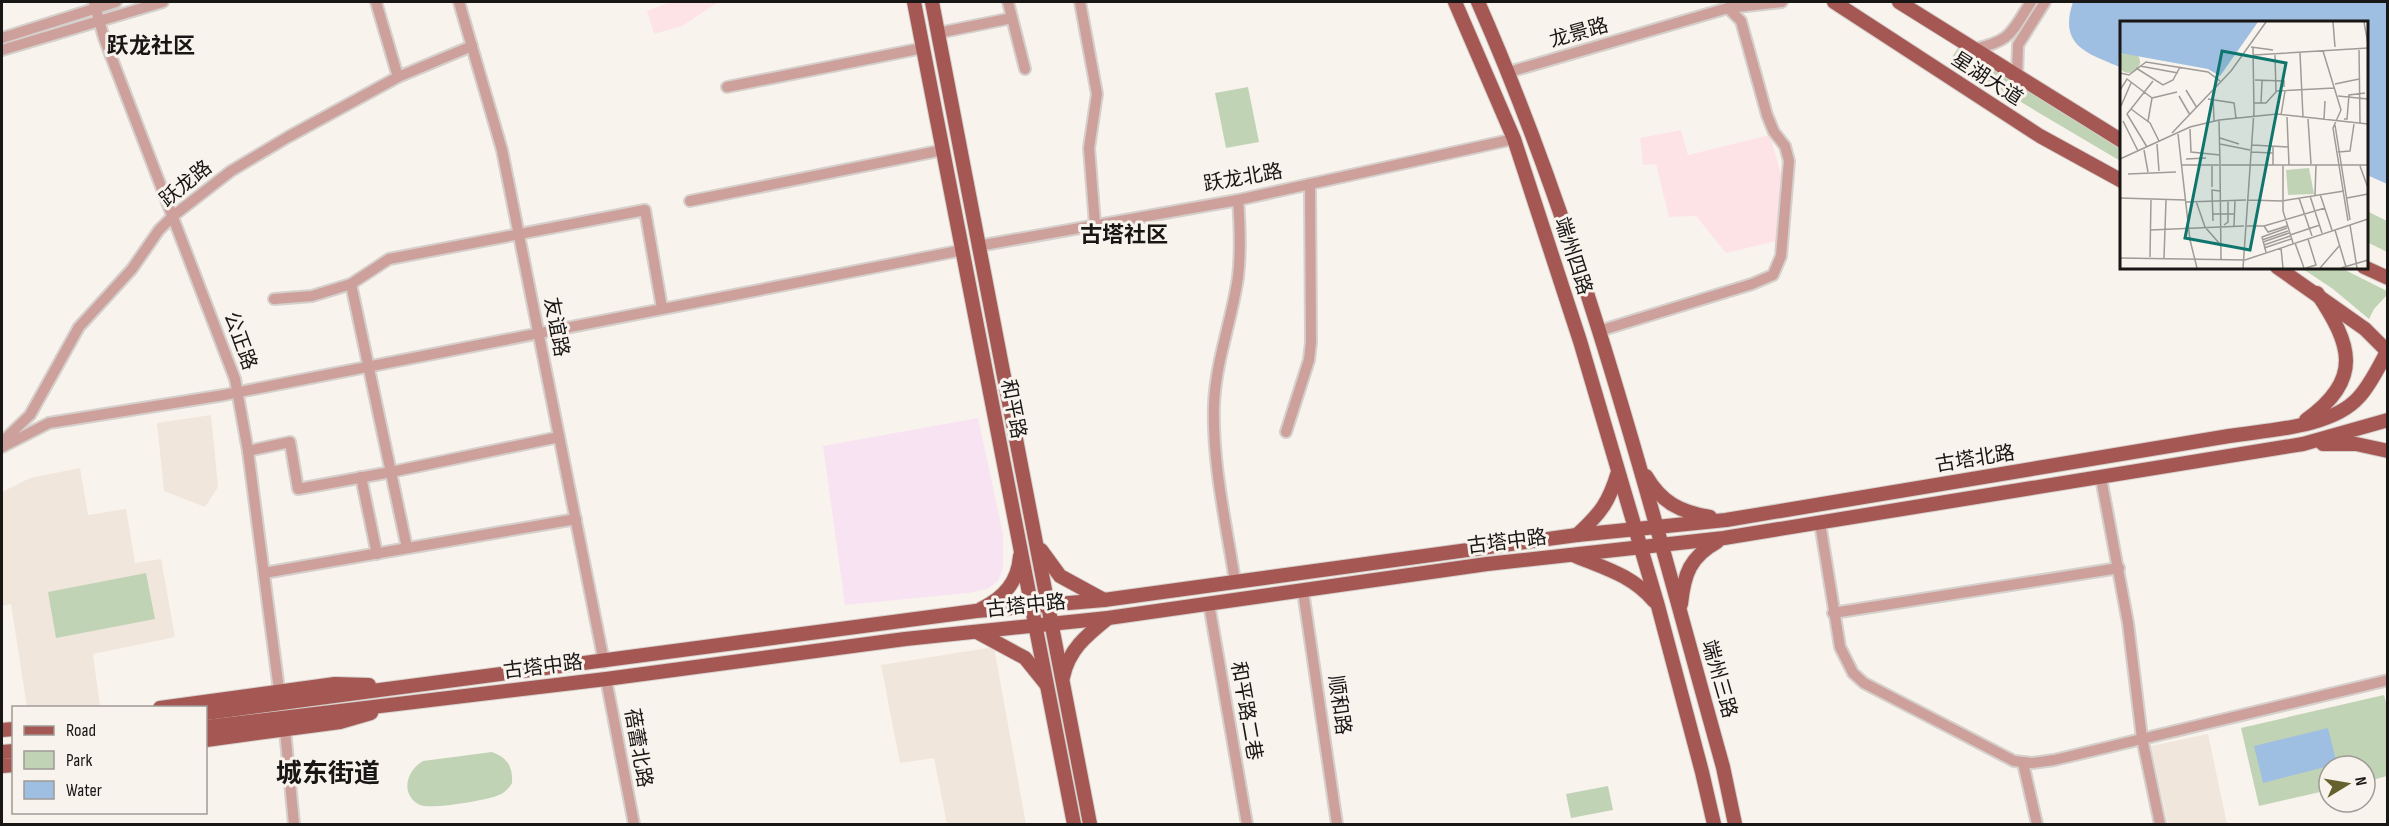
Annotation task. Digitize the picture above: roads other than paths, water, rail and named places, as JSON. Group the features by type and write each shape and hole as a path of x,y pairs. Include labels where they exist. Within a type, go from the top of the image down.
{"main road":[{"name":"和平路","path":"914,2 1021,542 1074,825"},
{"name":"和平路","path":"932,2 1090,825"},
{"name":"端州四路","path":"1455,2 1514,139 1556,267 1641,547"},
{"name":"端州四路","path":"1478,2 1509,72 1599,331 1661,545"},
{"name":"星湖大道","path":"1834,2 2040,136 2120,181"},
{"name":"星湖大道","path":"1899,2 2017,78 2120,140"},
{"path":"1556,267 1575,260"},
{"path":"2279,268 2365,329 2387,351"},
{"path":"2366,268 2388,278"},
{"path":"2300,424 2331,400 2339,388 2347,365 2348,354 2343,335 2317,293"},
{"name":"古塔北路","path":"1635,529 1726,520 2300,424 2337,414 2348,407 2367,387 2387,351"},
{"path":"2303,444 2388,420"},
{"path":"2229,436 2233,455"},
{"path":"2303,444 2356,444 2388,451"},
{"name":"古塔北路","path":"1661,545 1820,523 2303,444"},
{"path":"1638,464 1654,491 1671,506 1694,514 1726,520"},
{"path":"1577,535 1604,508 1611,496 1618,470"},
{"name":"古塔中路","path":"313,706 414,686 976,611 1104,600 1635,529"},
{"path":"1035,537 1053,569 1070,583 1104,600"},
{"path":"1680,612 1686,576 1697,555 1724,538"},
{"path":"976,611 991,604 1010,588 1019,565 1021,542"},
{"name":"古塔中路","path":"313,706 414,701 606,679 904,639 1108,618 1487,564 1661,545"},
{"name":"端州三路","path":"1661,545 1723,767 1735,825"},
{"name":"端州三路","path":"1641,547 1702,772 1713,825"},
{"path":"1484,548 1487,564"},
{"path":"1572,554 1624,574 1641,586 1658,606"},
{"path":"1062,681 1068,658 1076,646 1108,618"},
{"path":"900,622 904,639"},
{"path":"975,631 1025,658 1048,686"},
{"name":"古塔中路","path":"173,706 335,684 414,686"},
{"name":"古塔中路","path":"207,740 340,722 414,701"},
{"path":"207,713 313,706"},
{"path":"207,727 313,706"}],"street":[{"path":"2,38 95,5 116,2"},
{"path":"2,50 163,2"},
{"path":"376,2 398,77"},
{"name":"友谊路","path":"459,2 502,150 604,662"},
{"path":"1008,2 1024,69"},
{"path":"1080,2 1097,94 1089,148 1095,224"},
{"path":"1728,8 1740,2"},
{"path":"1728,8 1782,2"},
{"path":"1974,49 1996,44 2008,38 2031,2"},
{"path":"2017,78 2018,45 2044,2"},
{"name":"公正路","path":"95,5 98,21 238,392 248,451 279,690"},
{"path":"1599,331 1752,284 1773,275 1781,256 1789,161 1785,146 1774,132 1767,115 1741,21 1728,8"},
{"name":"龙景路","path":"1509,72 1728,8"},
{"path":"938,33 1012,18"},
{"name":"跃龙路","path":"2,442 30,414 79,327 132,269 159,230 173,216 231,171 398,77 472,46"},
{"path":"728,87 923,48"},
{"name":"跃龙北路","path":"978,246 1238,200 1514,139"},
{"path":"690,201 943,150"},
{"path":"1286,432 1309,360 1310,184"},
{"path":"1235,581 1217,467 1214,421 1218,368 1238,280 1241,246 1238,200"},
{"path":"274,299 312,296 351,284 389,259 645,210 662,308"},
{"path":"2,447 50,423 238,392 538,331 963,250"},
{"path":"351,284 407,548"},
{"path":"248,451 290,442 298,489 559,437"},
{"path":"361,477 377,554"},
{"path":"2102,478 2119,568 2142,738 2160,825"},
{"path":"264,573 576,519"},
{"path":"1820,523 1833,613 1846,663 1853,673 1864,682 1999,755 2023,763 2054,760 2388,680"},
{"path":"1833,613 2119,568"},
{"name":"顺和路","path":"1303,591 1337,825"},
{"name":"和平路二巷","path":"1209,604 1247,825"},
{"name":"蓓蕾北路","path":"606,679 634,825"},
{"path":"285,730 294,825"},
{"path":"2023,763 2037,825"}],"water":[{"path":"2073,2 2387,2 2387,184 2368,175 2368,21 2120,21 2120,67 2098,58 2079,46 2073,39 2069,17"},
{"path":"2328,728 2334,754 2317,754 2317,769 2263,783 2254,746"}],"district":[{"name":"跃龙社区","path":"151,46"},
{"name":"古塔社区","path":"1124,235"},
{"name":"城东街道","path":"328,774"}]}
